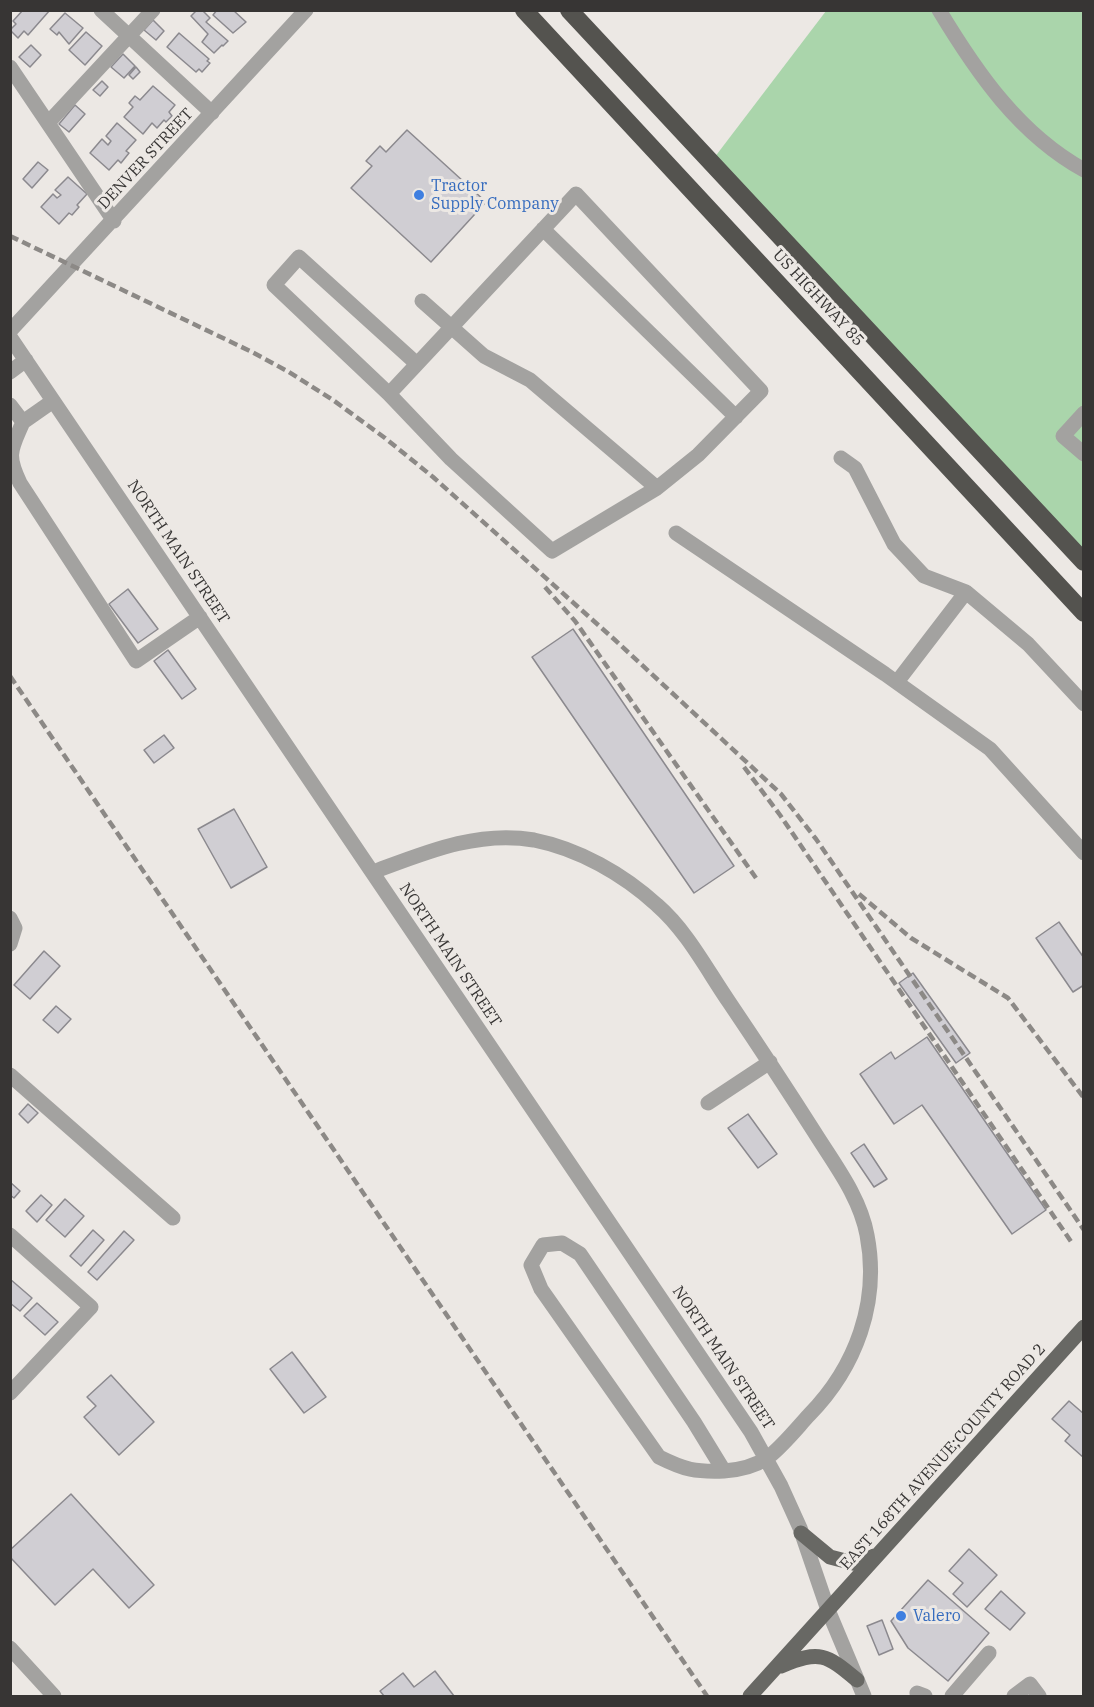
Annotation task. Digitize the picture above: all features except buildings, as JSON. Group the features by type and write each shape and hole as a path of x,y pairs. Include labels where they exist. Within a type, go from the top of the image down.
{"highway":[{"name":"US HIGHWAY 85","path":"524,10 1083,613"},
{"name":"US HIGHWAY 85","path":"569,10 1083,562"}],"main road":[{"name":"EAST 168TH AVENUE;COUNTY ROAD 2","path":"750,1696 1083,1330"},
{"path":"801,1533 830,1557 846,1562 858,1564 879,1554"},
{"path":"776,1669 799,1659 814,1656 832,1659 857,1680"}],"street":[{"path":"101,10 212,113"},
{"path":"48,123 153,10"},
{"name":"DENVER STREET","path":"10,331 114,221 306,10"},
{"path":"939,10 968,59 1018,121 1060,157 1083,170"},
{"path":"10,67 114,221"},
{"path":"389,394 576,194 761,392 698,455 657,488 552,551 451,459 389,394 274,285 300,257 417,364"},
{"path":"543,229 736,417"},
{"path":"422,301 484,356 530,380 657,488"},
{"name":"NORTH MAIN STREET","path":"10,337 734,1405 767,1458 801,1533 828,1610 864,1696"},
{"path":"10,372 26,360"},
{"path":"53,401 23,422 12,449 10,462 20,483 136,661 200,617"},
{"path":"10,405 23,422"},
{"path":"1083,413 1063,436 1083,454"},
{"path":"841,458 855,468 894,544 924,576 966,592 1028,644 1083,704"},
{"path":"676,533 897,682 990,749 1083,853"},
{"path":"897,682 966,592"},
{"path":"373,872 430,850 494,838 533,840 575,853 612,871 634,885 659,906 677,926 770,1062 850,1189 862,1216 867,1236 870,1287 864,1324 850,1362 834,1387 816,1408 767,1458 737,1470 724,1472 700,1472 681,1468 659,1457 541,1289 531,1265 543,1245 562,1244 580,1254 694,1422 724,1472"},
{"path":"10,944 13,923"},
{"path":"708,1103 770,1062"},
{"path":"10,1075 173,1218"},
{"path":"10,1234 91,1307 10,1393"},
{"path":"10,1648 54,1696"},
{"path":"952,1696 989,1653"},
{"path":"1014,1696 1030,1684 1039,1696"}],"green space":[{"path":"826,11 1083,11 1083,562 711,162"}],"railway":[{"path":"10,236 252,352 333,400 433,477 615,640 781,794 816,839 1084,1230"},
{"path":"545,587 575,621 756,878"},
{"path":"10,676 707,1696"},
{"path":"744,767 780,815 1072,1243"},
{"path":"859,894 911,938 1008,998 1084,1098"}],"place":[{"name":"Tractor Supply Company","path":"419,195"},
{"name":"Valero","path":"901,1616"}]}
